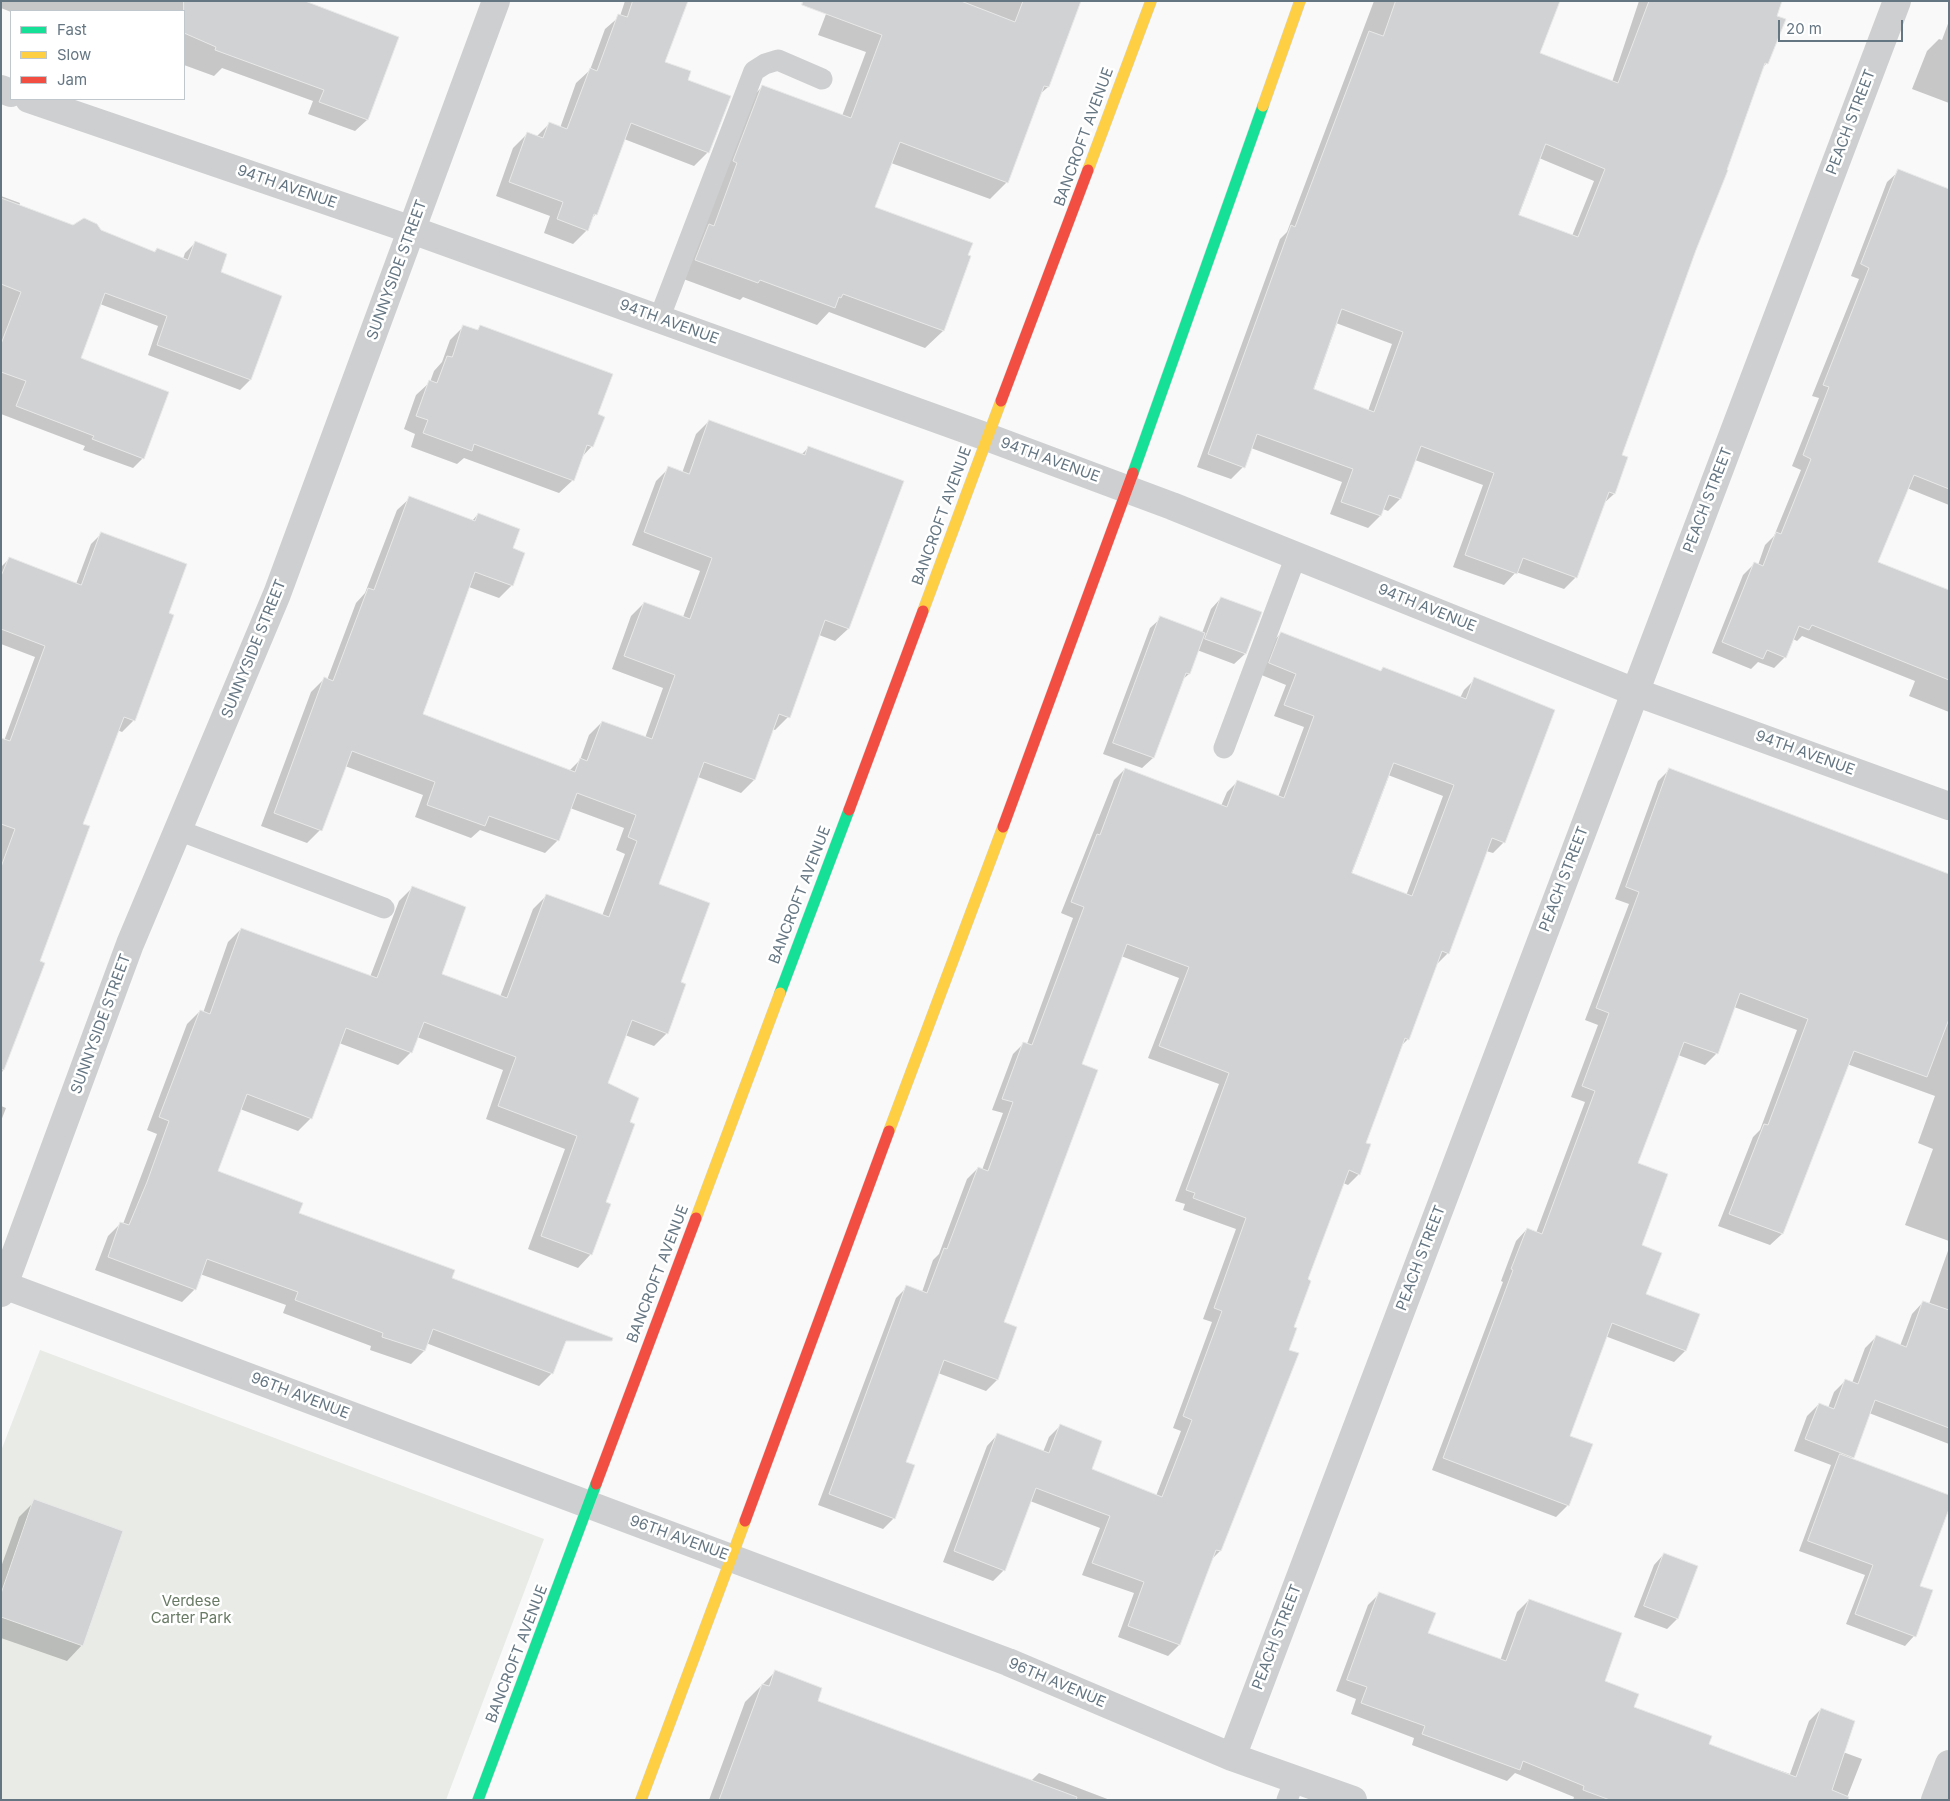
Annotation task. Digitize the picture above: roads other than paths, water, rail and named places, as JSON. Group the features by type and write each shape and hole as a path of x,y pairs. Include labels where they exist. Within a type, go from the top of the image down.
{"main road":[{"name":"BANCROFT AVENUE","path":"478,1800 1151,1"},
{"path":"640,1800 1128,489 1300,1"}],"street":[{"name":"SUNNYSIDE STREET","path":"2,1287 130,944 277,594 496,1"},
{"name":"PEACH STREET","path":"1232,1757 1897,1"},
{"name":"94TH AVENUE","path":"32,100 412,230 988,437 1128,489 1635,692 1949,806"},
{"name":"96TH AVENUE","path":"2,1287 1008,1662 1232,1757 1291,1789 1353,1800"},
{"path":"1935,1800 1949,1764"}],"lane":[{"path":"659,319 754,71 765,64 778,60 822,79"},
{"path":"1224,748 1296,556"},
{"path":"178,830 384,908"}],"park label":[{"name":"Verdese Carter Park","path":"191,1610"}]}
